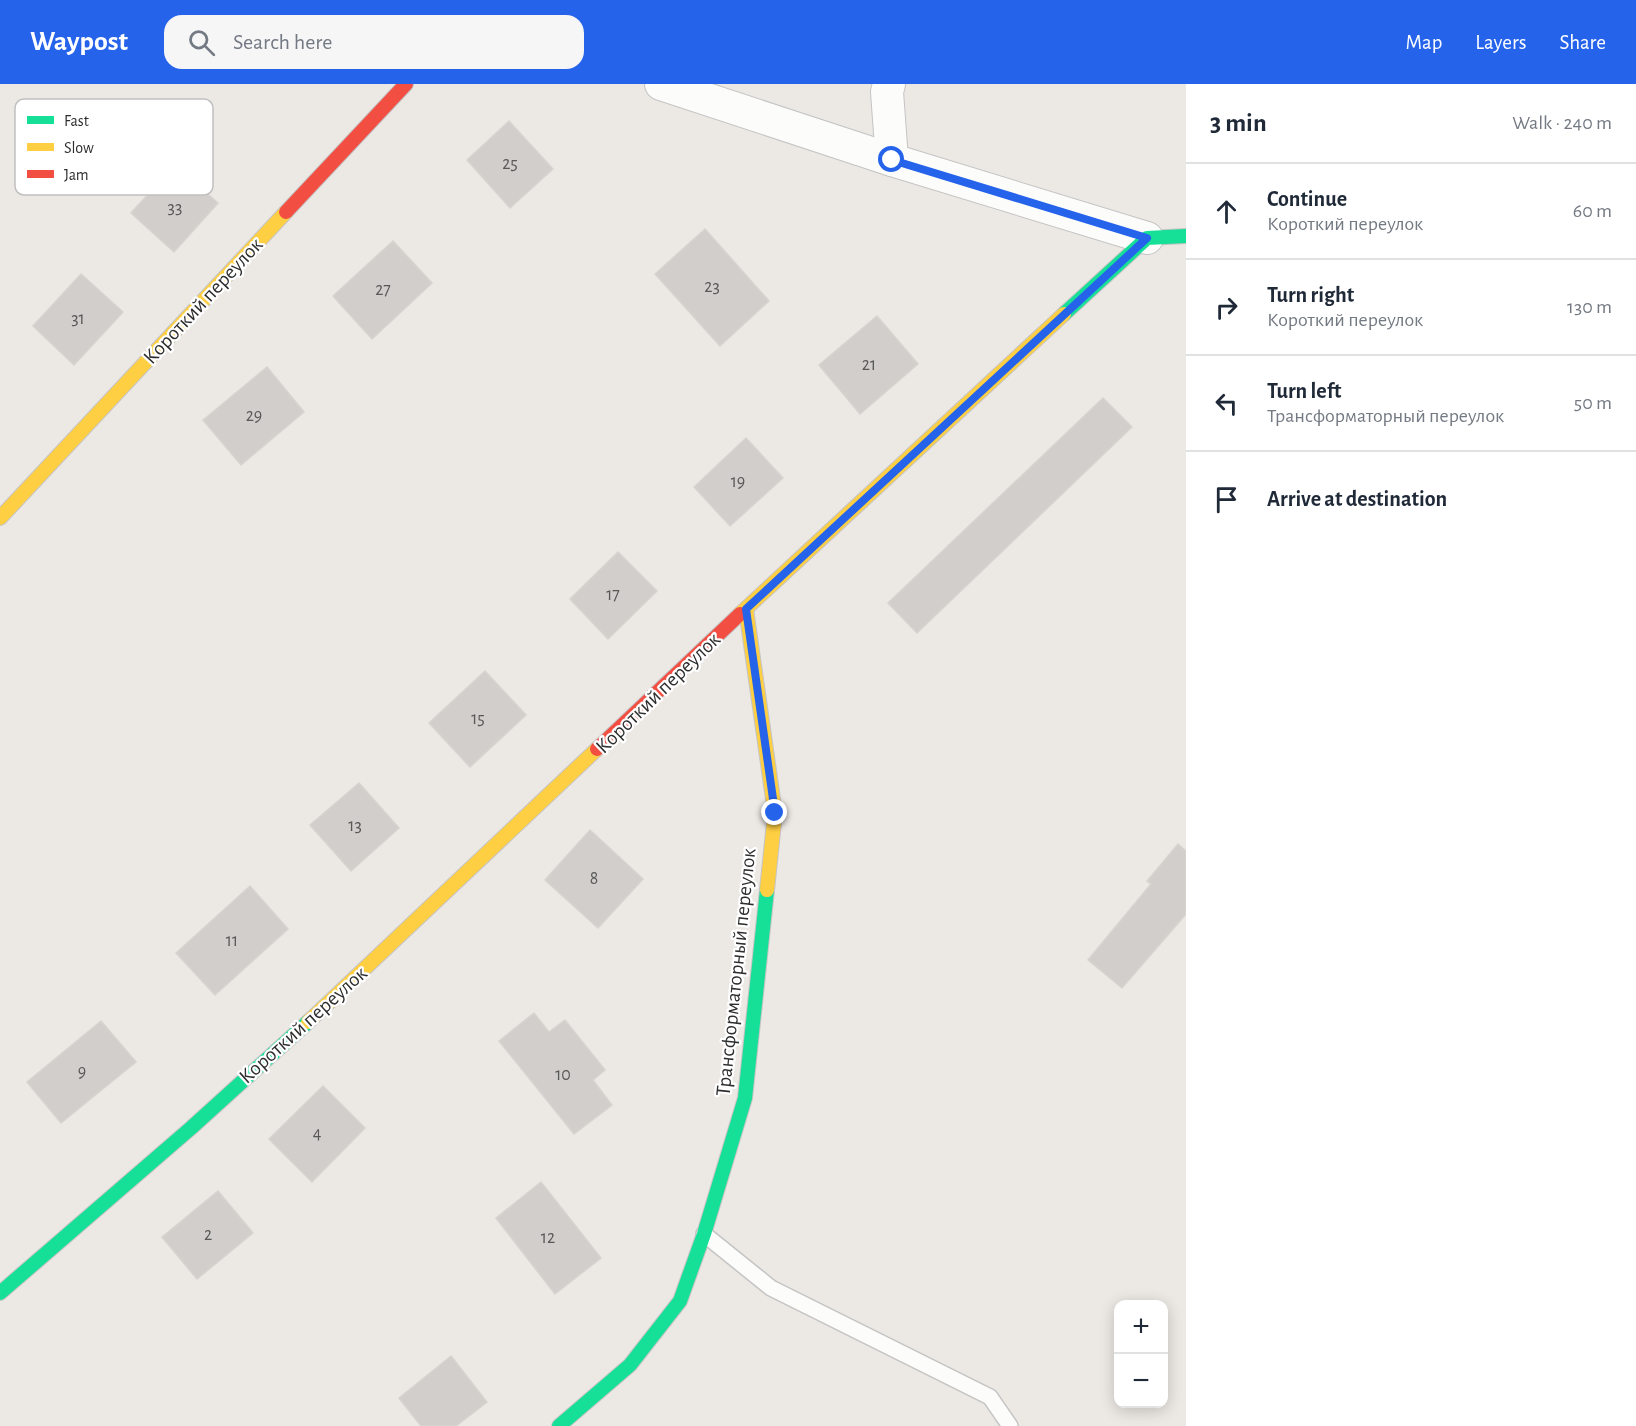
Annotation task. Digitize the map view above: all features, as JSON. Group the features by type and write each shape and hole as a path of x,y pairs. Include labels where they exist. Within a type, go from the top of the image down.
{"street":[{"name":"Короткий переулок","path":"0,518 406,84"},
{"path":"661,84 892,160 1147,238 1186,236"},
{"path":"889,84 887,92 892,160"},
{"name":"Короткий переулок","path":"0,1293 106,1205 460,882 746,609 1147,238"},
{"name":"Трансформаторный переулок","path":"559,1426 630,1365 680,1301 704,1234 745,1098 775,813 746,609"}],"lane":[{"path":"704,1234 771,1288 990,1397 1010,1426"}],"building":[{"path":"509,121 553,169 510,208 467,160"},
{"path":"148,195 209,195 218,203 174,252 131,213"},
{"path":"705,229 769,301 720,346 655,274"},
{"path":"393,241 432,283 372,339 333,296"},
{"path":"81,274 123,312 74,365 33,326"},
{"path":"877,316 918,364 860,414 819,365"},
{"path":"267,367 304,412 241,465 203,420"},
{"path":"1103,398 1132,427 917,633 888,603"},
{"path":"746,438 783,478 730,526 694,487"},
{"path":"618,552 657,591 608,639 570,599"},
{"path":"485,671 526,715 470,767 429,723"},
{"path":"359,783 399,828 351,871 310,825"},
{"path":"590,830 643,879 598,928 545,880"},
{"path":"1178,844 1186,851 1186,914 1122,988 1088,960 1151,884 1147,881"},
{"path":"250,886 288,929 215,995 176,953"},
{"path":"534,1013 549,1032 565,1020 605,1070 593,1080 612,1105 574,1134 499,1041"},
{"path":"101,1021 136,1062 61,1123 27,1082"},
{"path":"323,1086 365,1128 312,1182 269,1139"},
{"path":"541,1182 601,1258 555,1294 496,1218"},
{"path":"218,1191 253,1233 197,1279 162,1237"},
{"path":"451,1356 487,1402 456,1426 421,1426 399,1398"}],"traffic: fast":[{"path":"1064,314 1147,238 1186,236"},
{"path":"559,1426 630,1365 680,1301 704,1234 745,1098 767,890"},
{"path":"0,1293 191,1128 308,1022"}],"traffic: slow":[{"path":"0,518 286,212"},
{"path":"740,614 1064,314"},
{"path":"746,609 775,813 767,890"},
{"path":"308,1022 597,749"}],"traffic: jam":[{"path":"286,212 406,84"},
{"path":"597,749 740,614"}],"route":[{"path":"775,813 746,609 1147,238 892,160"}]}
